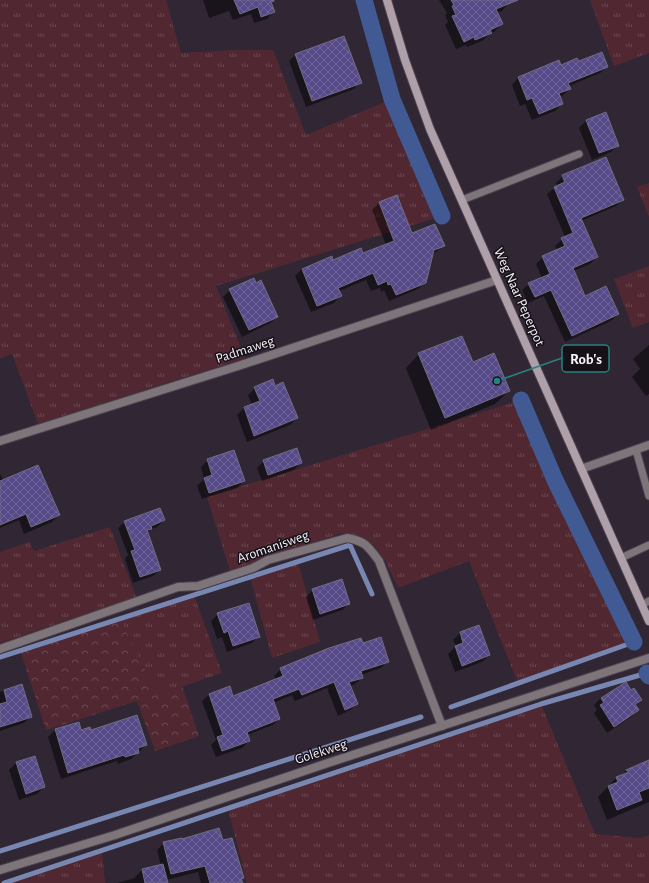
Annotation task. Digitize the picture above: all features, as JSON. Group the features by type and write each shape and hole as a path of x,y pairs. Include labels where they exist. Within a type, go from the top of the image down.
{"street":[{"name":"Weg Naar Peperpot","path":"387,0 405,60 430,130 621,558 645,603 649,622"},
{"name":"Padmaweg","path":"0,441 238,366 497,280"},
{"path":"581,469 649,445"},
{"name":"Aromanisweg","path":"0,648 178,587 198,586 253,568 268,560 347,538 360,540 370,548 379,560 442,726"},
{"name":"Golekweg","path":"0,870 115,835 649,658"}],"lane":[{"path":"462,200 579,154"},
{"path":"636,450 649,496"},
{"path":"621,558 649,545"}],"green space":[{"path":"0,0 166,0 181,53 234,50 273,50 306,135 392,99 442,216 216,286 245,358 38,424 12,354 0,359"},
{"path":"590,0 649,0 649,53 614,66"},
{"path":"649,183 649,217 637,187"},
{"path":"649,266 649,322 633,328 614,279"},
{"path":"521,400 555,480 634,642 518,683 469,561 398,588 385,560 374,545 360,536 343,533 266,557 253,564 230,571 207,497"},
{"path":"110,527 136,597 0,643 0,552 29,542 34,551"},
{"path":"298,562 320,642 272,658 250,577"},
{"path":"194,595 222,673 157,695 120,619"},
{"path":"120,619 157,694 182,686 199,736 155,751 137,701 46,730 20,650"},
{"path":"541,704 595,834 641,838 649,835 649,883 247,883 228,809"},
{"path":"102,851 105,883 4,883"}],"building":[{"path":"234,0 274,0 271,2 275,12 261,17 258,7 240,14"},
{"path":"451,0 518,0 496,9 503,24 490,30 492,33 475,40 474,37 464,42 452,16 456,15 452,6 454,5"},
{"path":"344,36 362,83 312,101 295,54"},
{"path":"602,52 608,67 568,83 571,89 559,93 563,104 539,114 532,98 527,100 518,77 559,60 561,65 577,58 579,61"},
{"path":"606,112 619,146 599,153 586,120"},
{"path":"606,157 624,200 581,218 598,257 573,268 585,296 606,286 619,314 572,336 551,290 535,297 528,283 550,274 542,256 565,246 561,238 573,233 554,187 565,182 562,175"},
{"path":"397,195 412,233 435,224 445,246 434,250 426,283 396,295 391,284 388,285 387,281 378,285 373,273 338,288 342,296 317,306 302,269 332,256 333,260 361,248 363,253 394,241 379,202"},
{"path":"254,278 256,283 261,280 278,317 249,330 229,289"},
{"path":"462,336 473,362 494,353 510,391 445,418 418,353"},
{"path":"273,379 275,386 283,382 298,418 254,436 244,407 260,401 254,387"},
{"path":"297,448 302,463 268,475 263,460"},
{"path":"234,450 245,481 209,493 204,478 212,475 207,459"},
{"path":"38,465 60,515 31,527 26,514 0,525 0,481"},
{"path":"160,508 165,520 151,526 152,529 147,530 161,570 140,577 131,551 135,550 124,521"},
{"path":"342,579 350,604 320,614 312,589"},
{"path":"249,603 260,637 233,646 228,631 224,633 217,613"},
{"path":"479,625 490,655 462,666 455,646 463,643 460,632"},
{"path":"381,637 389,662 361,671 363,678 349,682 358,704 345,710 334,682 302,695 299,689 273,699 280,719 247,732 250,741 222,751 217,737 223,735 209,694 230,686 233,696 283,676 280,668 329,648 361,638 363,643"},
{"path":"626,682 631,690 634,688 642,700 635,704 639,710 614,727 600,705 604,703 601,698"},
{"path":"22,684 32,717 0,727 0,704 7,702 4,690"},
{"path":"137,715 147,745 138,748 139,753 125,757 124,755 68,773 55,729 79,722 81,730 90,727 91,730"},
{"path":"35,756 45,787 26,794 16,762"},
{"path":"649,760 649,788 639,792 642,800 617,810 608,786 618,782 616,777 629,772 626,770"},
{"path":"219,828 223,840 232,838 244,878 241,879 243,883 210,883 205,866 171,874 163,842 182,839"},
{"path":"163,864 168,883 145,883 142,869"}],"waterway":[{"path":"364,0 392,99 442,216"},
{"path":"521,400 555,480 634,642"},
{"path":"0,657 350,545 372,594"},
{"path":"451,707 634,642"},
{"path":"4,883 541,704 647,673"},
{"path":"0,851 421,717"}],"place":[{"name":"Rob's","path":"497,381"}]}
